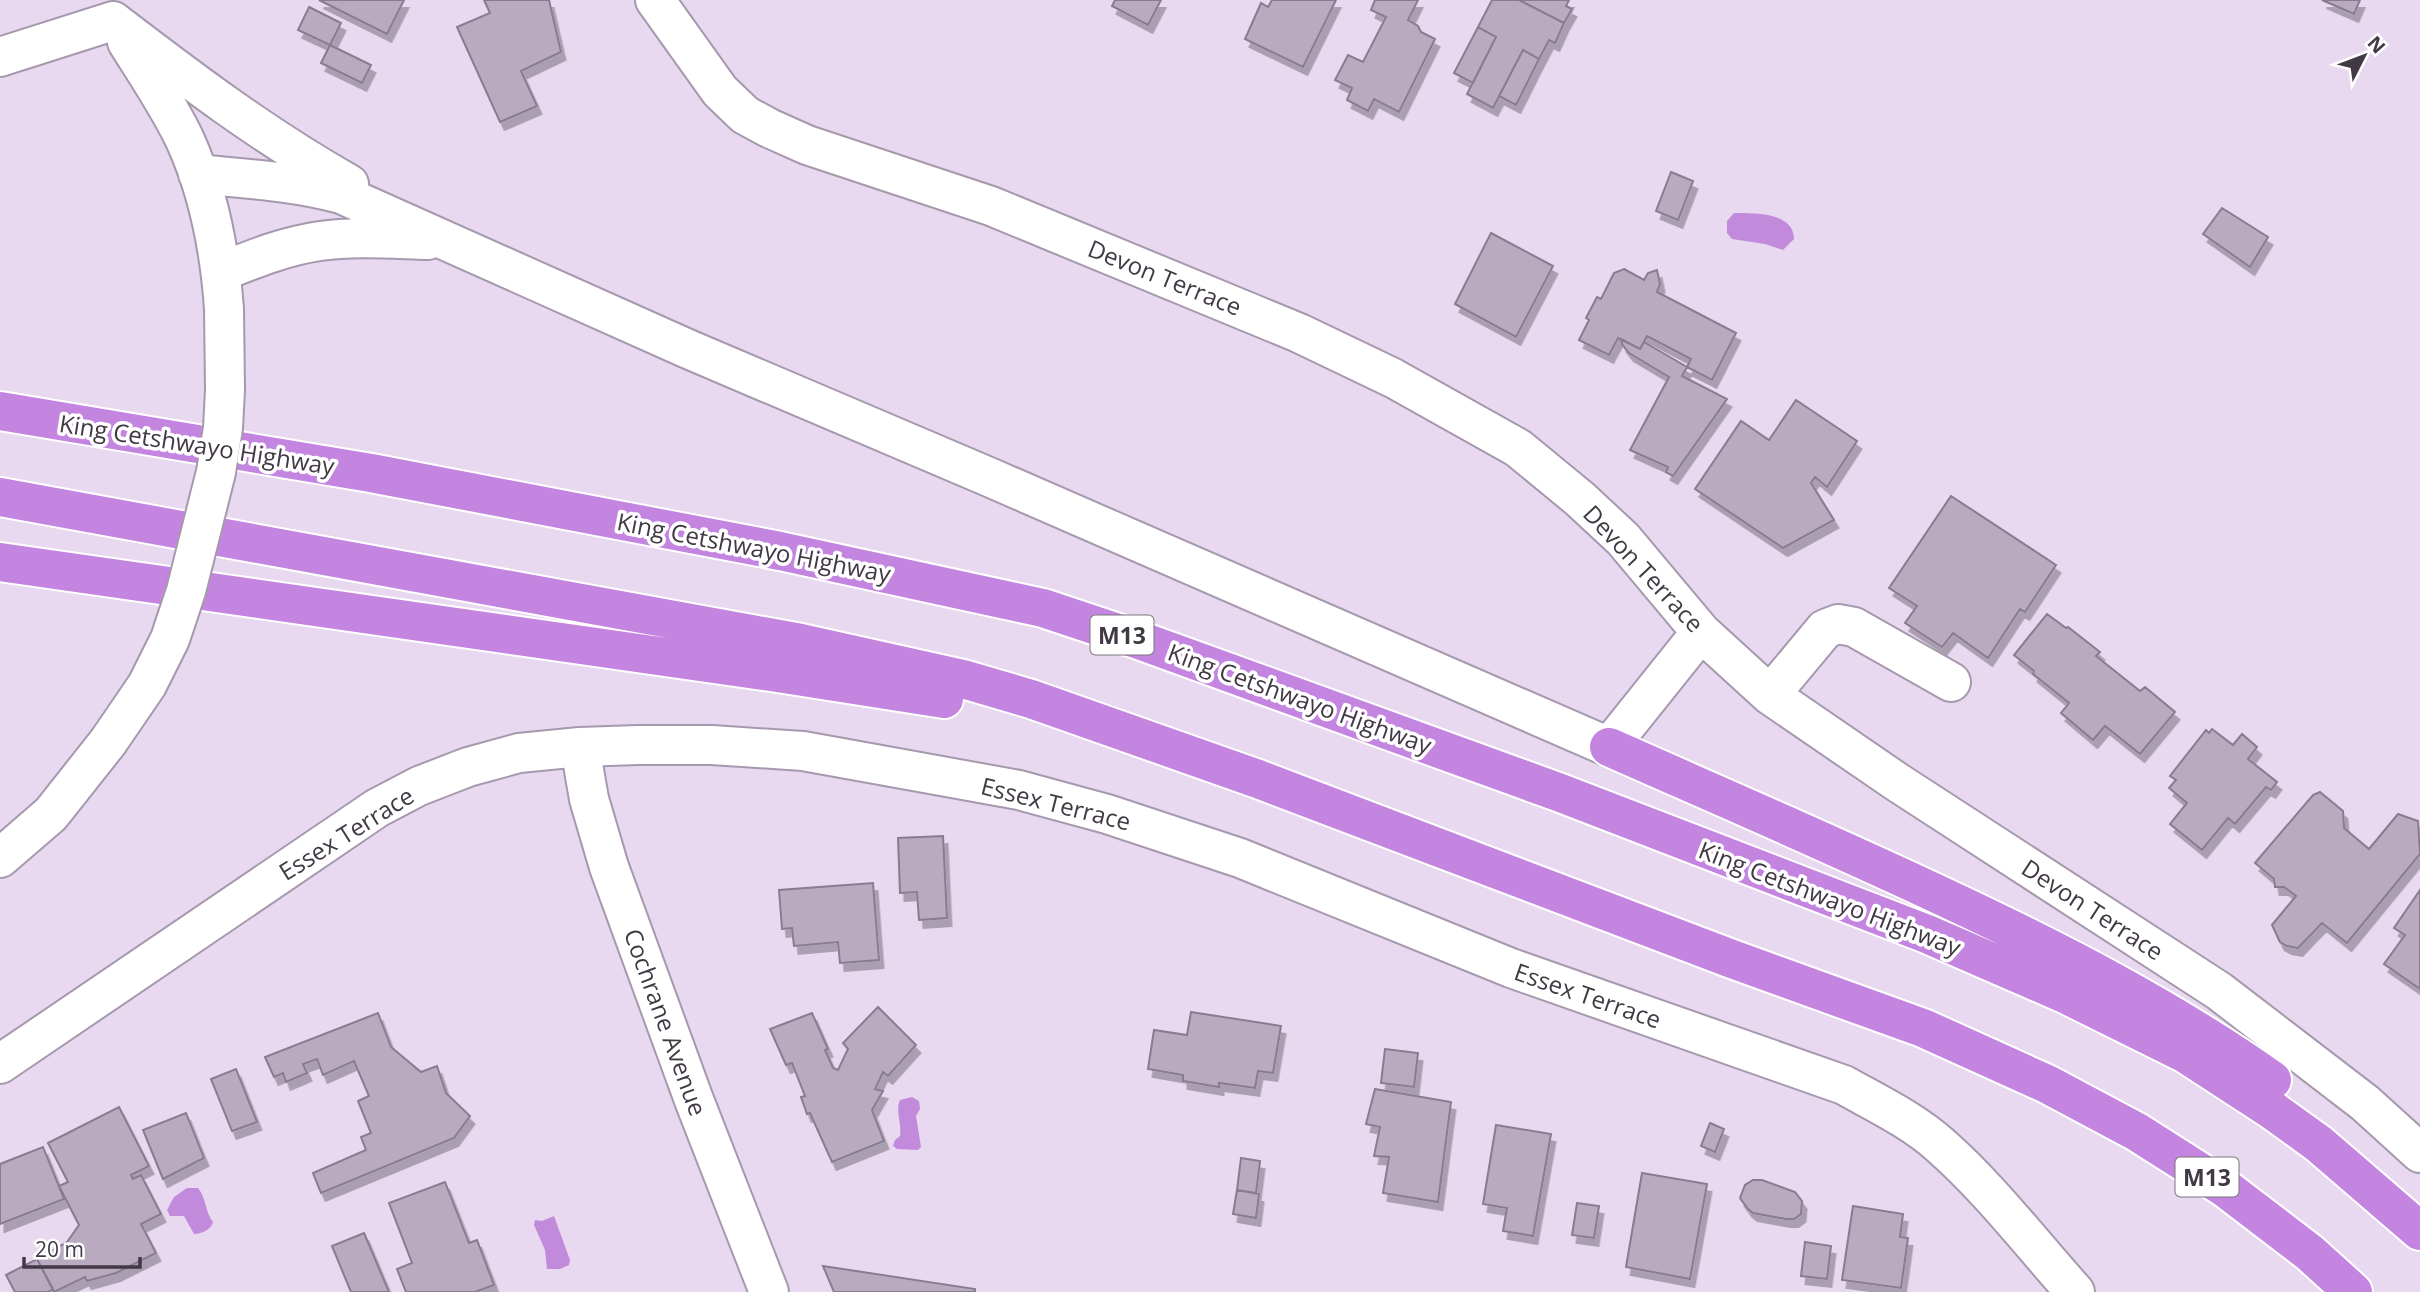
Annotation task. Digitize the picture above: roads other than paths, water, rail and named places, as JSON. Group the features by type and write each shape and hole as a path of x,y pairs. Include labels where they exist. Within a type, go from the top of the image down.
{"highway":[{"name":"King Cetshwayo Highway","path":"0,411 371,473 780,551 1043,608 1136,639 1559,792 1927,934 2065,994 2186,1054 2272,1110 2319,1144 2420,1231"},
{"name":"M13","path":"0,497 855,654 975,683 1099,723 1258,779 1706,949 1923,1028 2047,1084 2137,1132 2225,1188 2310,1253 2353,1292"},
{"path":"0,562 771,672 1099,723"},
{"path":"1608,747 1837,846 2047,946 2213,1038 2284,1089 2368,1163 2420,1216"}],"street":[{"name":"Devon Terrace","path":"655,0 720,92 745,115 769,128 807,145 991,206 1299,333 1393,378 1508,442 1580,499 1623,539 1701,632 1770,695 1897,782 2219,991 2365,1103 2420,1153"},
{"path":"0,57 108,10"},
{"path":"0,858 51,814 108,742 147,685 159,662 170,639 186,591 216,472 223,428 223,290 211,218 198,174 167,107 108,10"},
{"path":"108,10 224,106 308,161 448,241"},
{"path":"198,174 272,180 341,194 650,332 1608,747 1701,632"},
{"path":"223,290 269,253 320,241 448,241"},
{"path":"1770,695 1825,629 1838,624 1854,627 1951,682"},
{"name":"Essex Terrace","path":"0,1064 377,808 419,786 468,767 519,754 580,747 712,745 803,751 1019,790 1107,814 1240,858 1511,968 1844,1084 1938,1143 1979,1183 2075,1292"},
{"name":"Cochrane Avenue","path":"580,747 589,799 609,867 694,1100 769,1292"}]}
